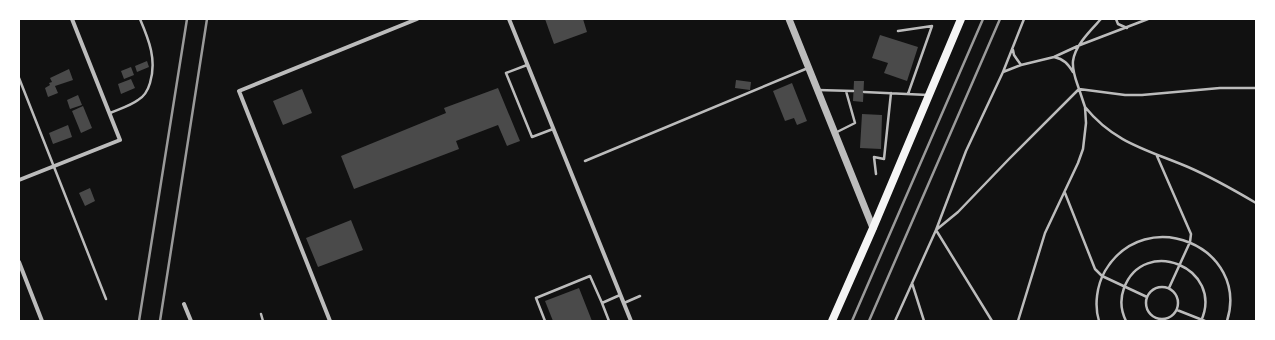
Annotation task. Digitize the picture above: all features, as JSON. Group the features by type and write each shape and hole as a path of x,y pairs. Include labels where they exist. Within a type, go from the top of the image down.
{"main road":[{"path":"832,321 961,19"}],"street":[{"path":"19,180 120,140 72,19"},
{"path":"330,321 239,91 417,19"},
{"path":"509,19 552,129 632,321"},
{"path":"790,19 873,228"},
{"path":"19,262 42,321"},
{"path":"184,304 191,321"}],"lane":[{"path":"109,113 138,100 145,95 153,74 153,56 140,19"},
{"path":"895,321 936,230 966,152 1003,72 1024,19"},
{"path":"1074,74 1073,60 1080,45 1101,19"},
{"path":"1116,19 1118,24 1127,28"},
{"path":"1003,72 1021,65 1054,57 1080,45 1148,19"},
{"path":"898,31 932,26 908,94"},
{"path":"1012,48 1014,55 1021,65"},
{"path":"1018,321 1045,233 1078,163 1083,149 1086,123 1085,107 1074,74 1068,64 1060,58 1054,57"},
{"path":"528,65 506,73 532,137 552,129"},
{"path":"584,161 809,68"},
{"path":"19,78 106,299"},
{"path":"1079,89 1125,95 1142,95 1201,89 1240,87 1256,88"},
{"path":"936,230 958,212 1009,158 1079,89"},
{"path":"818,90 854,91"},
{"path":"835,134 855,124 846,91"},
{"path":"864,92 929,95"},
{"path":"876,174 874,157 884,159 891,93"},
{"path":"1085,107 1095,119 1117,137 1188,167 1256,203"},
{"path":"1157,155 1191,234 1190,242 1169,288"},
{"path":"1064,193 1095,269 1102,276 1147,297"},
{"path":"936,230 992,321"},
{"path":"1099,321 1097,297 1102,276 1109,265 1128,247 1139,241 1165,237 1178,238 1201,248 1219,267 1229,290 1230,303 1227,321"},
{"path":"1126,321 1122,305 1125,287 1132,276 1148,264 1166,261 1185,267 1195,276 1202,287 1205,307 1201,320"},
{"path":"545,321 536,298 590,276 609,321"},
{"path":"912,283 924,321"},
{"path":"1158,287 1169,288 1177,295 1177,310 1174,315 1165,319 1155,320 1148,312 1146,302 1147,297 1154,289 1158,287"},
{"path":"602,302 621,294"},
{"path":"624,303 640,296"},
{"path":"1177,310 1205,321"},
{"path":"260,314 263,321"}],"building":[{"path":"545,19 583,19 587,32 554,44"},
{"path":"880,35 918,47 907,81 884,73 888,63 872,58"},
{"path":"147,61 149,67 137,72 135,66"},
{"path":"131,67 134,75 124,79 121,71"},
{"path":"69,69 73,80 55,86 58,93 48,97 45,88 52,82 50,78"},
{"path":"131,79 135,88 121,94 118,84"},
{"path":"736,80 751,82 750,90 735,88"},
{"path":"854,81 864,81 863,102 853,101"},
{"path":"792,83 807,121 797,125 794,118 785,121 773,91"},
{"path":"498,88 520,141 507,146 498,125 456,141 459,149 354,189 341,156 446,113 444,108"},
{"path":"302,89 312,113 283,125 273,101"},
{"path":"78,95 82,105 70,109 67,100"},
{"path":"83,106 92,128 81,133 72,111"},
{"path":"862,114 882,115 881,149 860,148"},
{"path":"68,125 72,137 53,144 49,133"},
{"path":"90,188 95,201 85,206 79,193"},
{"path":"351,220 363,250 318,267 306,238"},
{"path":"579,288 592,321 553,321 545,301"}],"railway":[{"path":"139,321 187,19"},
{"path":"160,321 207,19"},
{"path":"852,321 983,19"},
{"path":"869,321 1000,19"}]}
